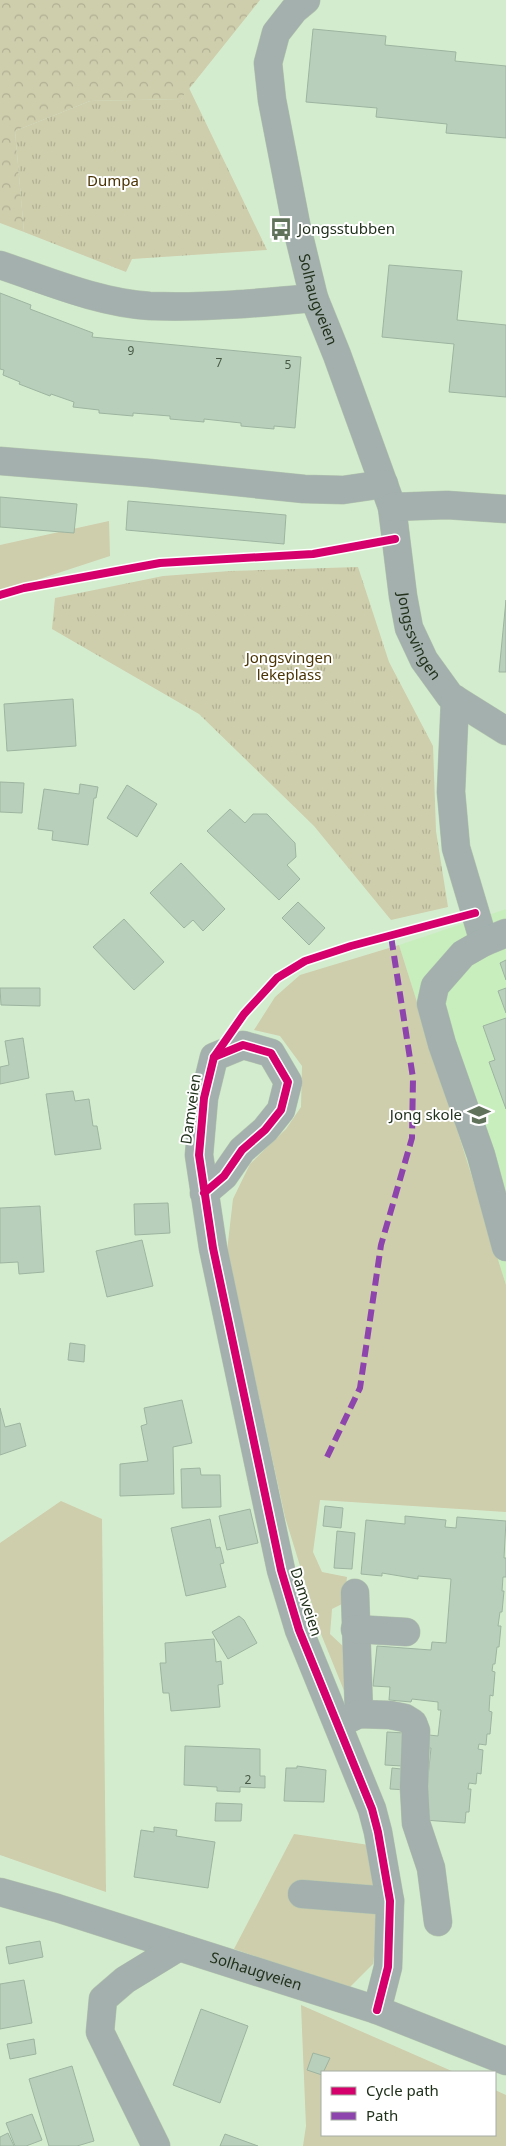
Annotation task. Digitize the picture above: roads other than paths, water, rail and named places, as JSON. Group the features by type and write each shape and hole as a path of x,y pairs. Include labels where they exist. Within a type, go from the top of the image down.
{"street":[{"name":"Solhaugveien","path":"306,0 294,10 276,33 268,63 272,100 296,224 314,298 388,495"},
{"path":"0,265 101,298 150,306 233,305 314,298"},
{"path":"0,461 149,473 304,489 343,490 388,495 447,506 506,510"},
{"name":"Jongssvingen","path":"388,495 409,628 424,660 450,696 506,731"},
{"path":"455,699 451,792 456,848 495,938 463,954 435,986 431,1004 442,1044 481,1155 506,1246"},
{"name":"Damveien","path":"204,1193 224,1176 242,1150 265,1130 280,1110 288,1082 272,1053 243,1045 214,1057 204,1098 199,1155 204,1193 213,1248 281,1570 299,1630 349,1719 372,1809 390,1901 388,1967 377,2010"},
{"path":"355,1593 355,1628 349,1719 405,1718 413,1723 416,1731 414,1787 416,1823 431,1868 438,1922"},
{"path":"355,1628 406,1632"},
{"name":"Solhaugveien","path":"0,1892 57,1908 377,2010 506,2061"},
{"path":"302,1894 390,1901"},
{"path":"156,2146 100,2032 102,1999 125,1980 179,1947"}],"place":[{"name":"Jongsstubben","path":"281,229"},
{"name":"Jong skole","path":"479,1115"}],"park label":[{"name":"Dumpa","path":"113,181"},
{"name":"Jongsvingen lekeplass","path":"289,666"}]}
